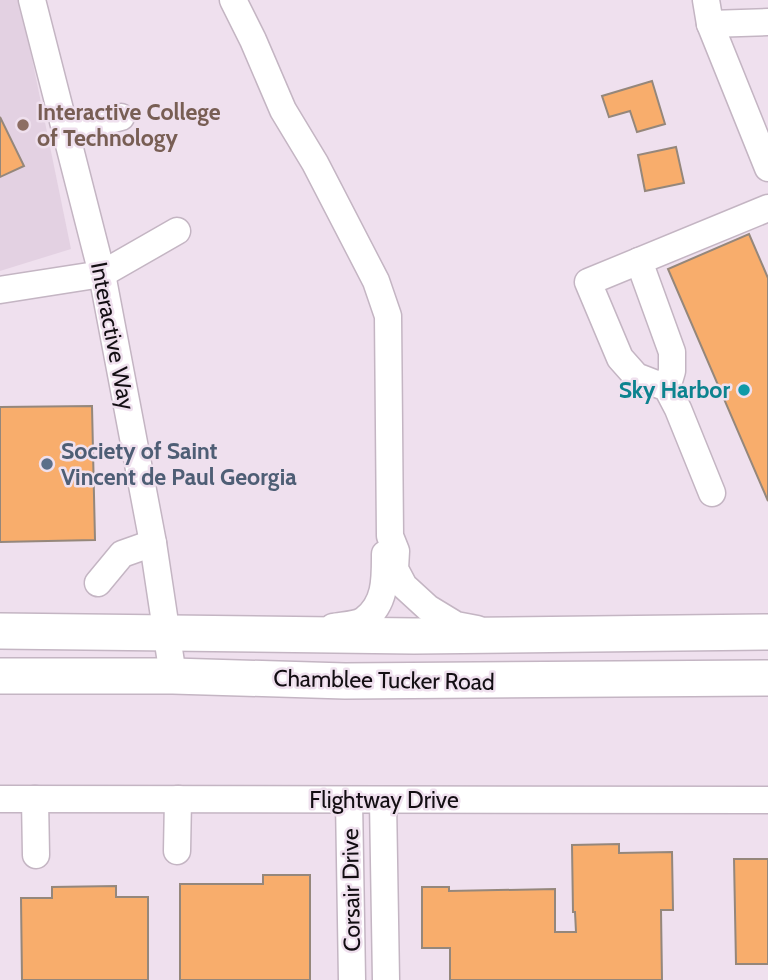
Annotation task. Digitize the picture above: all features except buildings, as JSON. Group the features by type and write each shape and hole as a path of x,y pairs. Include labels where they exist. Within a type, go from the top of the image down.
{"main road":[{"name":"Chamblee Tucker Road","path":"0,631 519,636 768,632"},
{"name":"Chamblee Tucker Road","path":"0,676 173,676 345,681 768,678"}],"street":[{"name":"Interactive Way","path":"32,0 103,274 153,543 173,676"},
{"path":"233,0 283,110 316,163 376,281 388,316 390,536 385,550 385,580 381,599 364,621 296,635"},
{"path":"708,12 768,22"},
{"path":"708,12 768,168"},
{"path":"66,132 121,117"},
{"path":"712,493 667,388 636,376 621,358 588,282 768,208"},
{"path":"0,290 103,274 177,231"},
{"path":"639,261 673,352 667,388"},
{"path":"390,536 396,551 395,569 404,586 428,608 456,625 519,636"},
{"path":"98,583 122,554 153,543"},
{"name":"Flightway Drive","path":"0,799 768,800"},
{"path":"35,799 36,855"},
{"path":"177,851 178,799"},
{"name":"Corsair Drive","path":"349,800 352,980"},
{"name":"Corsair Drive","path":"383,801 386,980"}],"shaded area":[{"name":"Interactive College of Technology","path":"0,0 20,0 71,249 0,271"}],"place":[{"name":"Interactive College of Technology","path":"23,125"},
{"name":"Sky Harbor","path":"744,390"},
{"name":"Society of Saint Vincent de Paul Georgia","path":"47,464"}]}
